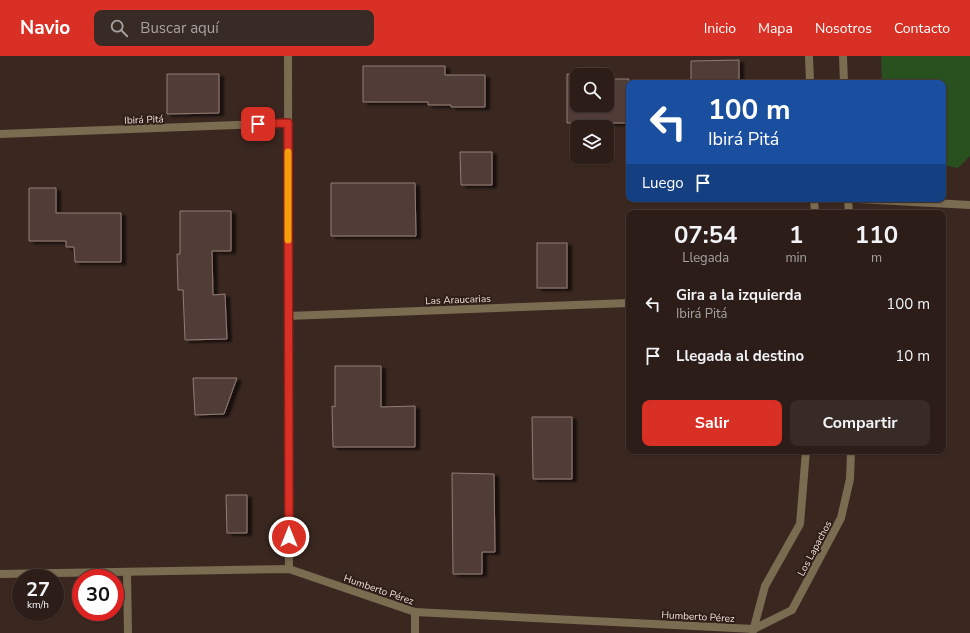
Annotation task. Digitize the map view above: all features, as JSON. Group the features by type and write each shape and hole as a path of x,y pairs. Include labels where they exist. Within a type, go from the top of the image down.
{"street":[{"path":"288,56 289,569"},
{"path":"809,56 810,80"},
{"path":"843,56 844,80"},
{"name":"Ibirá Pitá","path":"0,134 288,123"},
{"path":"914,202 970,205"},
{"name":"Las Araucarias","path":"288,316 626,303"},
{"path":"753,631 765,586 800,524 806,454"},
{"name":"Los Lapachos","path":"753,631 792,610 841,518 850,479 851,454"},
{"name":"Humberto Pérez","path":"0,574 289,569 414,612 753,631"},
{"path":"127,572 128,633"},
{"path":"414,612 415,633"}],"green space":[{"path":"881,56 970,56 970,156 958,168 946,166 946,80 882,80"}],"building":[{"path":"739,60 739,80 691,80 691,61"},
{"path":"363,66 445,66 445,75 485,75 485,107 428,105 428,102 363,102"},
{"path":"167,74 219,74 219,113 167,114"},
{"path":"567,74 570,74 570,112 614,112 614,79 629,79 626,80 626,123 614,123 614,120 570,120 570,123 567,123"},
{"path":"460,152 492,152 492,185 461,185"},
{"path":"331,183 415,183 416,236 331,236"},
{"path":"29,188 56,188 56,213 121,213 121,262 75,262 74,247 66,247 66,241 29,241"},
{"path":"180,211 231,211 231,251 212,251 213,295 225,294 227,339 185,340 183,290 178,290 177,254 180,254"},
{"path":"537,243 567,243 567,288 537,288"},
{"path":"335,366 381,366 381,407 415,406 415,447 333,447 332,406 335,407"},
{"path":"193,378 237,378 224,414 195,415"},
{"path":"532,417 572,417 572,479 533,479"},
{"path":"452,473 494,474 495,552 482,552 482,574 453,574"},
{"path":"226,495 247,495 247,533 227,533"}],"slow traffic":[{"path":"288,152 288,240"}],"route":[{"path":"258,124 288,123 289,537"}]}
